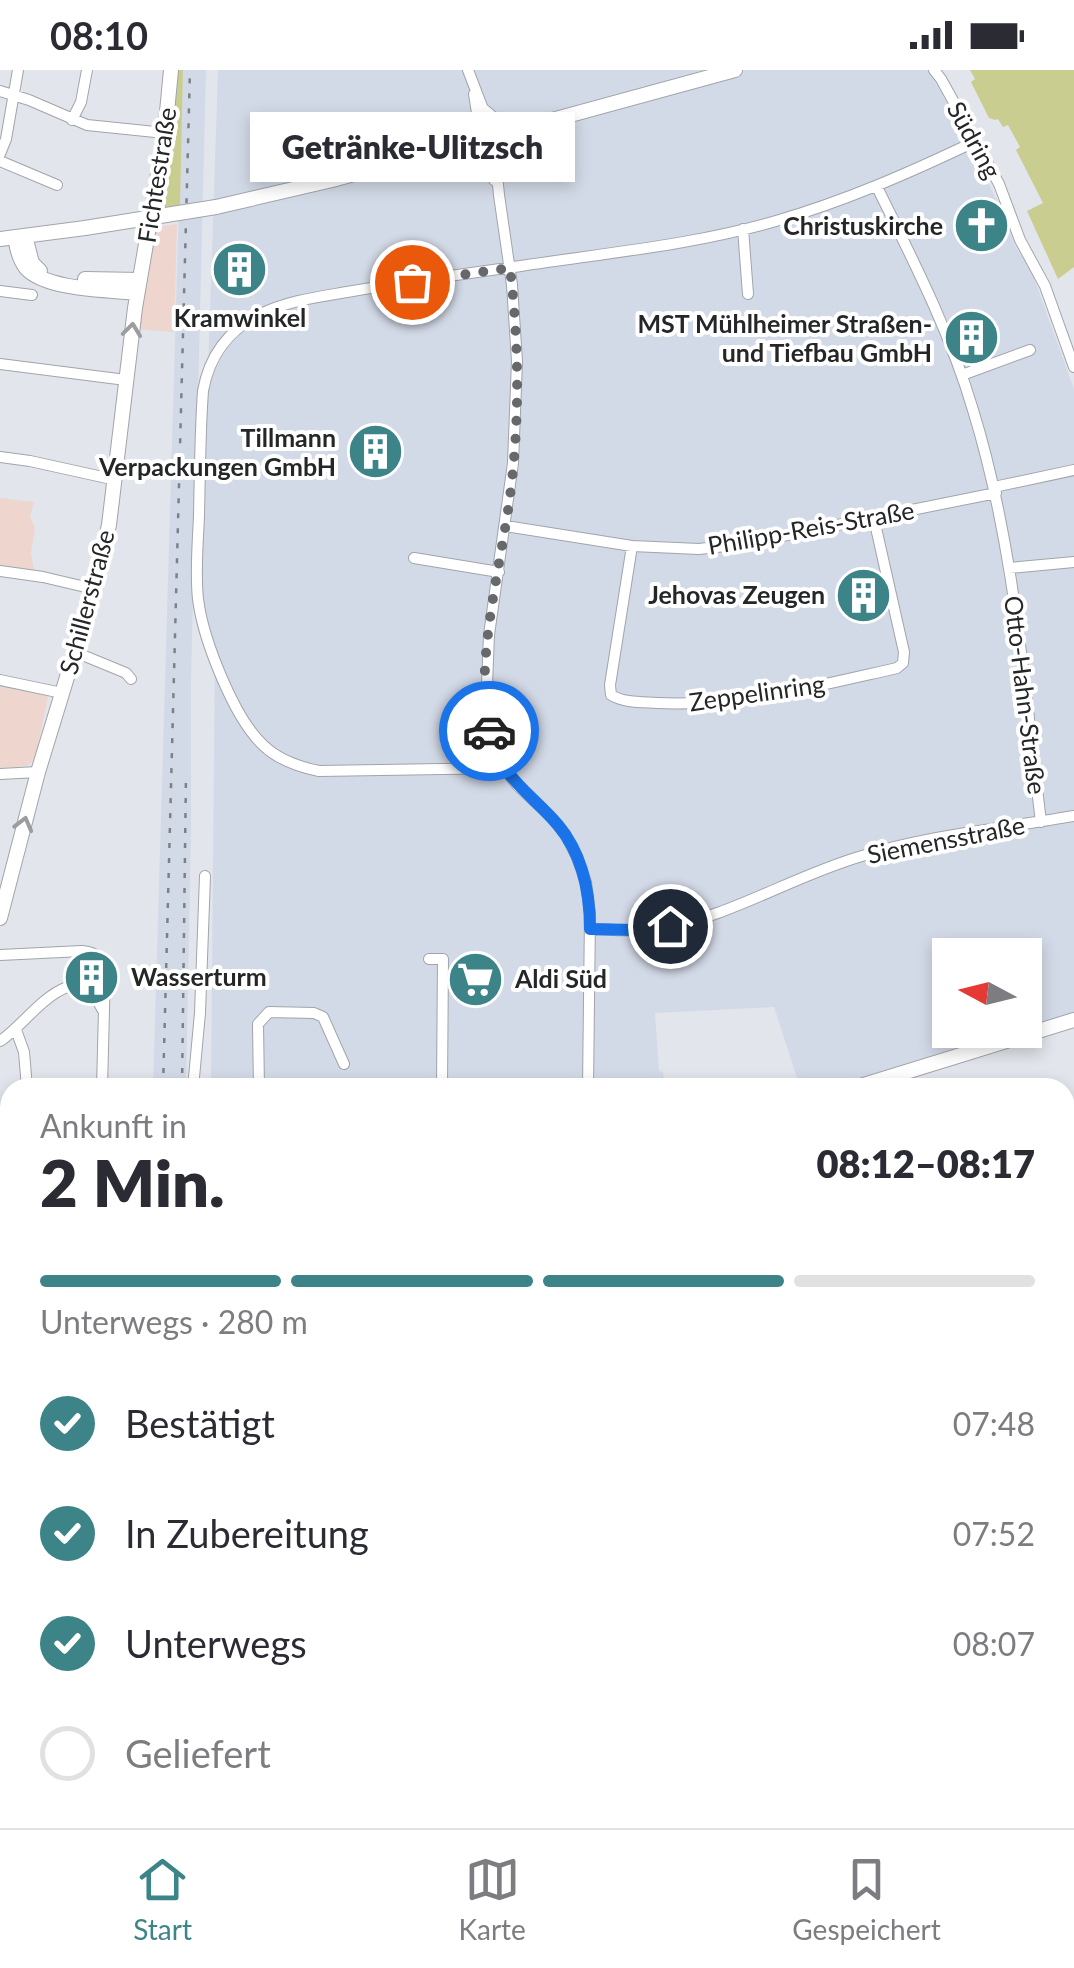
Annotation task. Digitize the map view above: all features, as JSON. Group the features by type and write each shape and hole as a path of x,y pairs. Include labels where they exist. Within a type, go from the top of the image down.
{"main road":[{"name":"Fichtestraße","path":"138,286 165,134 171,70"},
{"path":"13,238 292,190 735,70"},
{"path":"29,265 37,247 56,232"},
{"path":"13,238 30,258 29,265"},
{"path":"0,247 29,265 36,276 51,282 138,286"},
{"name":"Schillerstraße","path":"0,918 109,526 138,286"},
{"path":"886,1078 1074,1020"}],"street":[{"path":"18,70 0,157 57,185"},
{"path":"72,120 81,102 87,70"},
{"path":"468,70 499,195 515,318 515,442 489,635 485,698 492,743 504,768 560,828 586,882 590,929 588,1078"},
{"name":"Südring","path":"938,73 999,184 1020,240 1044,286 1074,368"},
{"path":"473,85 484,108 489,164 499,195"},
{"path":"0,92 72,120 104,128 165,134"},
{"path":"484,108 498,121 525,126"},
{"path":"504,768 319,771 273,753 249,728 216,662 202,618 198,578 202,391 221,344 258,315 300,302 744,230 877,187 974,142"},
{"path":"448,149 478,153 489,164"},
{"name":"Otto-Hahn-Straße","path":"877,187 936,310 962,375 995,490 1009,568 1041,822"},
{"path":"744,230 748,294"},
{"path":"0,291 32,295"},
{"path":"962,375 1030,350"},
{"path":"0,364 126,380"},
{"path":"0,458 116,480"},
{"path":"995,490 1074,470"},
{"name":"Philipp-Reis-Straße","path":"506,526 632,546 712,548 874,518 995,490"},
{"name":"Zeppelinring","path":"632,546 610,685 612,695 621,700 679,704 740,701 903,664 904,652 874,518"},
{"path":"414,558 498,572"},
{"name":"Otto-Hahn-Straße","path":"1009,568 1074,562"},
{"path":"0,571 94,589"},
{"path":"75,652 126,673 130,679"},
{"path":"0,680 62,693"},
{"path":"0,774 38,772"},
{"name":"Siemensstraße","path":"590,929 670,926 730,908 880,850 1074,816"},
{"path":"194,1078 205,876"},
{"path":"0,956 77,950 93,953 105,966 102,1078"},
{"path":"429,960 442,959 442,1078"},
{"path":"0,1040 16,1030 46,999 69,986 93,994 104,1020"},
{"path":"259,1078 258,1024 269,1012 314,1013 324,1017 344,1064"},
{"path":"16,1030 24,1052 26,1078"}],"shaded area":[{"path":"183,70 206,70 191,679 186,1078 153,1078"},
{"path":"218,70 927,70 1005,216 1016,248 1031,270 1074,389 1074,1012 1042,1022 1042,938 932,938 932,1048 957,1048 859,1078 797,1078 774,1007 655,1013 659,1071 664,1078 211,1078 215,645 203,606"},
{"path":"177,224 174,332 138,329 153,228"},
{"path":"0,498 34,502 30,516 35,528 31,553 34,571 0,566"},
{"path":"0,687 48,697 36,754 27,766 0,768"}],"green space":[{"path":"177,70 183,70 180,205 160,208 171,147"},
{"path":"970,70 1074,70 1074,267 1058,279 1027,211 1043,203 1016,150 1020,147 1008,125 1003,127 998,119 989,118 971,82 975,79"}],"railway":[{"path":"163,1078 190,70"},
{"path":"182,1078 186,773"}],"way so far":[{"path":"412,282 510,268 517,407 510,490 487,654 485,698 489,731"}],"place":[{"name":"Christuskirche","path":"982,226"},
{"name":"Kramwinkel","path":"240,269"},
{"name":"Getränke-Ulitzsch","path":"412,282"},
{"name":"MST Mühlheimer Straßen- und Tiefbau GmbH","path":"971,338"},
{"name":"Tillmann Verpackungen GmbH","path":"375,452"},
{"name":"Jehovas Zeugen","path":"864,595"},
{"name":"Wasserturm","path":"92,977"},
{"name":"Aldi Süd","path":"476,979"}],"route":[{"path":"489,731 510,778 571,844 586,882 590,929 652,930 670,926"}]}
